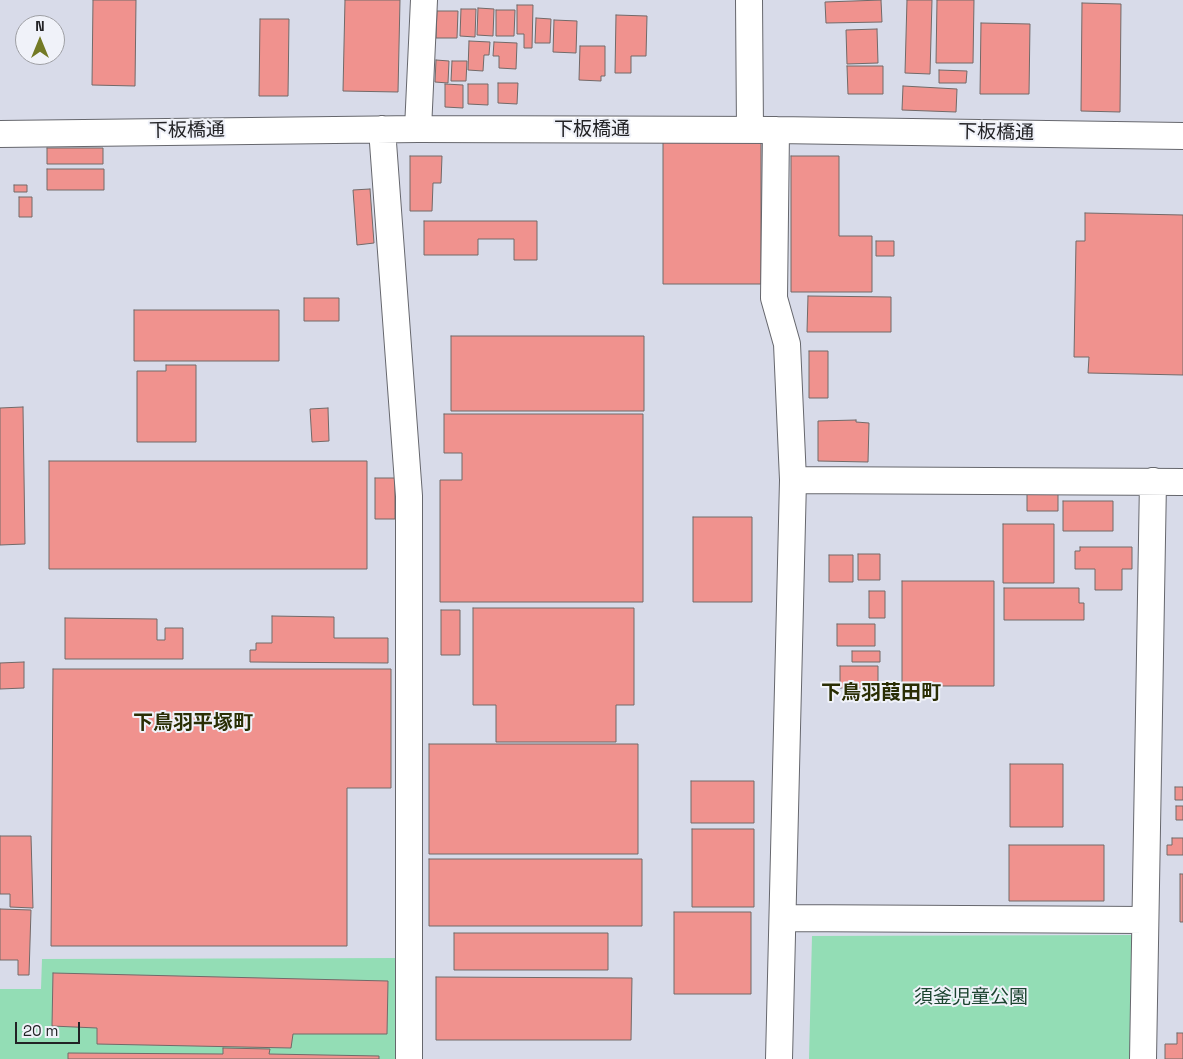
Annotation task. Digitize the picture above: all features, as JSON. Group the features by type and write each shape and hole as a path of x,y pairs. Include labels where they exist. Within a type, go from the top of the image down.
{"street":[{"path":"418,129 424,0"},
{"path":"749,0 750,130"},
{"path":"382,129 409,496 409,1059"},
{"name":"下板橋通","path":"0,134 418,129 776,130 1183,136"},
{"path":"776,130 774,298 787,344 794,480 779,1059"},
{"path":"794,480 1183,482"},
{"path":"1143,1059 1153,482"},
{"path":"783,918 1145,920"}],"shaded area":[{"path":"0,0 1183,0 1183,1059 0,1059"}],"green space":[{"name":"須釜児童公園","path":"1132,935 1130,1059 809,1059 812,936"},
{"path":"397,958 395,1059 0,1059 0,989 41,989 42,959"}],"building":[{"path":"93,0 136,0 135,86 92,85"},
{"path":"345,0 400,0 398,92 343,91"},
{"path":"881,0 882,22 826,23 825,2"},
{"path":"907,0 932,0 930,74 905,73"},
{"path":"937,0 974,0 973,63 936,63"},
{"path":"1082,3 1121,4 1120,112 1081,111"},
{"path":"517,5 533,5 532,48 524,48 524,34 517,34"},
{"path":"478,8 494,9 493,36 477,35"},
{"path":"461,9 476,9 475,37 460,36"},
{"path":"496,10 515,10 514,36 496,36"},
{"path":"437,11 458,11 457,38 436,38"},
{"path":"616,15 647,16 646,56 631,56 631,73 615,73"},
{"path":"536,18 551,19 550,43 535,43"},
{"path":"260,19 289,19 288,96 259,96"},
{"path":"554,20 577,21 576,53 553,52"},
{"path":"981,23 1030,24 1029,94 980,94"},
{"path":"877,29 878,63 847,64 846,30"},
{"path":"469,41 490,42 489,55 484,55 483,71 468,70"},
{"path":"494,42 517,43 516,69 499,68 499,56 493,56"},
{"path":"580,46 605,46 605,76 601,76 601,81 579,80"},
{"path":"436,60 449,61 448,83 435,82"},
{"path":"452,61 467,61 466,81 451,81"},
{"path":"847,66 883,66 883,94 848,94"},
{"path":"939,70 967,71 966,83 939,83"},
{"path":"498,83 518,83 517,104 498,103"},
{"path":"445,84 463,85 463,108 445,107"},
{"path":"468,84 488,84 488,105 468,104"},
{"path":"903,86 957,89 956,112 902,110"},
{"path":"663,142 761,142 761,284 663,284"},
{"path":"47,148 103,148 103,164 47,164"},
{"path":"410,156 442,156 441,183 433,183 432,211 410,211"},
{"path":"791,156 839,156 839,236 872,236 872,292 791,292"},
{"path":"47,169 104,169 104,190 47,190"},
{"path":"14,185 27,185 27,192 14,192"},
{"path":"370,189 374,243 357,245 353,190"},
{"path":"19,197 32,197 32,217 19,217"},
{"path":"1085,213 1183,215 1183,375 1088,373 1089,357 1074,357 1076,241 1085,241"},
{"path":"424,221 537,221 537,260 514,260 514,239 478,239 478,255 424,255"},
{"path":"876,241 894,241 894,256 876,256"},
{"path":"808,296 891,297 891,332 807,332"},
{"path":"304,298 339,298 339,321 304,321"},
{"path":"134,310 279,310 279,361 134,361"},
{"path":"451,336 644,336 644,411 451,411"},
{"path":"809,351 828,351 828,398 809,398"},
{"path":"166,365 196,365 196,442 137,442 137,371 166,371"},
{"path":"23,407 25,544 0,545 0,408"},
{"path":"328,408 329,441 312,442 310,409"},
{"path":"444,414 643,414 643,602 440,602 440,480 462,480 462,453 444,453"},
{"path":"856,420 856,422 869,423 868,462 818,461 818,421"},
{"path":"49,461 367,461 367,569 49,569"},
{"path":"375,478 395,478 395,519 375,519"},
{"path":"1027,493 1058,493 1058,511 1027,511"},
{"path":"1063,501 1113,501 1113,531 1063,531"},
{"path":"693,517 752,517 752,602 693,602"},
{"path":"1003,524 1054,524 1054,583 1003,583"},
{"path":"1080,547 1132,547 1132,569 1122,569 1122,590 1095,590 1095,569 1075,569 1075,551 1080,551"},
{"path":"858,554 880,554 880,580 858,580"},
{"path":"829,555 853,555 853,582 829,582"},
{"path":"902,581 994,581 994,686 902,686"},
{"path":"1004,588 1079,588 1079,603 1084,603 1084,620 1004,620"},
{"path":"869,591 885,591 885,618 869,618"},
{"path":"473,608 634,608 634,705 616,705 616,742 496,742 496,705 473,705"},
{"path":"441,610 460,610 460,655 441,655"},
{"path":"272,616 334,617 334,638 388,638 388,663 250,662 250,650 256,650 256,643 272,643"},
{"path":"65,618 157,619 157,640 165,640 165,628 183,628 183,659 65,659"},
{"path":"837,624 875,624 875,646 837,646"},
{"path":"852,651 880,651 880,662 852,662"},
{"path":"24,662 24,688 0,689 0,663"},
{"path":"840,666 878,666 878,688 840,688"},
{"path":"53,669 391,669 391,788 347,788 347,946 51,946"},
{"path":"429,744 638,744 638,854 429,854"},
{"path":"1010,764 1063,764 1063,827 1010,827"},
{"path":"691,781 754,781 754,823 691,823"},
{"path":"1175,787 1183,787 1183,800 1175,800"},
{"path":"1176,806 1183,806 1183,820 1176,820"},
{"path":"692,829 754,829 754,907 692,907"},
{"path":"0,836 31,836 33,908 10,907 10,894 0,894"},
{"path":"1172,838 1183,838 1183,855 1167,855 1167,845 1172,845"},
{"path":"1009,845 1104,845 1104,901 1009,901"},
{"path":"429,859 642,859 642,926 429,926"},
{"path":"1180,874 1183,874 1183,922 1180,922"},
{"path":"0,909 31,910 29,975 18,975 18,960 0,960"},
{"path":"674,912 751,912 751,994 674,994"},
{"path":"454,933 608,933 608,970 454,970"},
{"path":"53,973 388,981 387,1034 293,1034 291,1048 97,1044 97,1028 52,1026"},
{"path":"436,977 632,978 631,1040 436,1040"},
{"path":"1177,1033 1183,1033 1183,1059 1165,1059 1165,1044 1177,1044"},
{"path":"223,1048 270,1049 269,1054 379,1056 379,1059 68,1059 68,1053 223,1054"}],"district":[{"name":"下鳥羽葭田町","path":"881,694"},
{"name":"下鳥羽平塚町","path":"193,724"}]}
